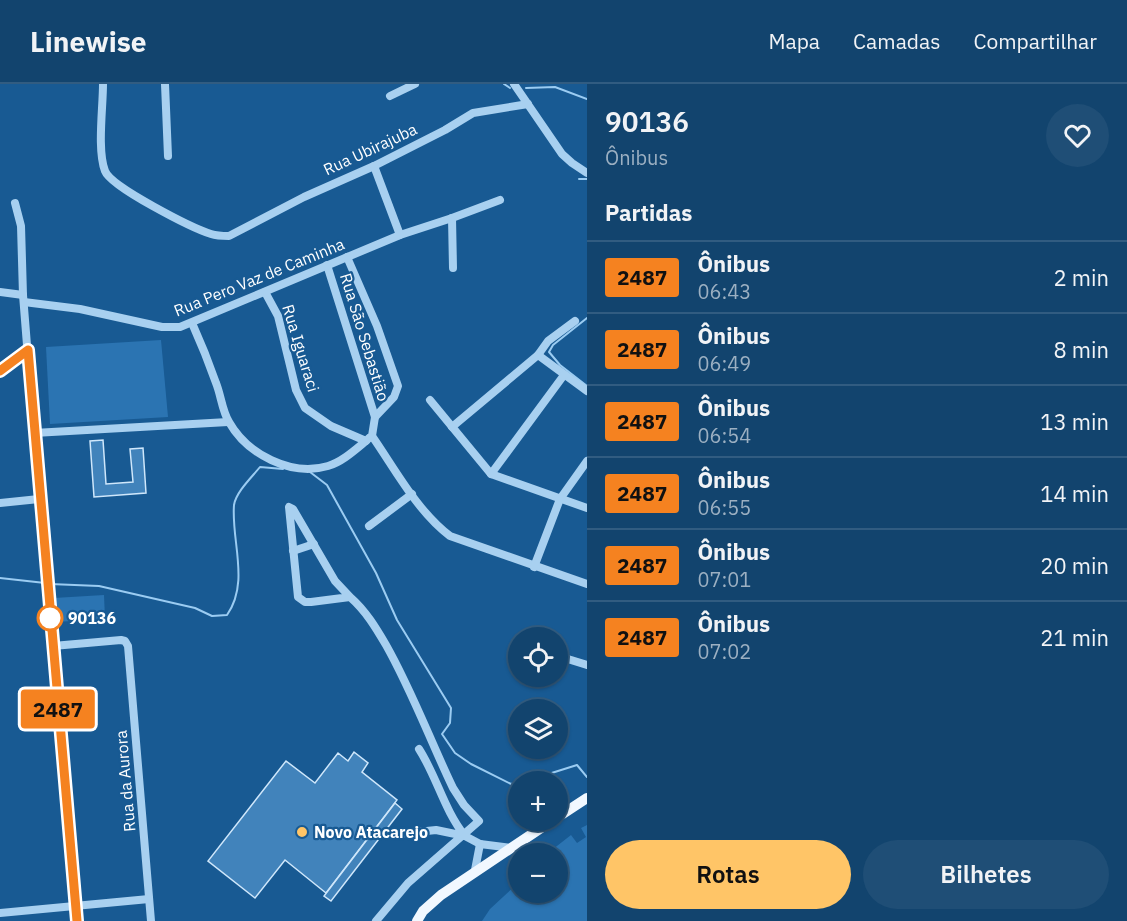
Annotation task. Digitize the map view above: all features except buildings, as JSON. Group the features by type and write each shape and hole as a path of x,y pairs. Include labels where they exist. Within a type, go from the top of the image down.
{"main road":[{"path":"568,810 587,798"},
{"path":"519,843 537,831"},
{"path":"417,921 432,902 508,850"}],"street":[{"name":"Rua Ubirajuba","path":"103,84 102,155 106,174 111,181 196,229 229,236 304,197 374,166 473,113 528,104"},
{"path":"165,84 168,156"},
{"path":"390,96 414,84"},
{"path":"514,84 555,145 572,164 587,173"},
{"path":"374,166 400,235"},
{"name":"Rua Pero Vaz de Caminha","path":"0,292 170,328 180,327 400,235 452,219 500,200"},
{"path":"15,203 21,226 23,298 39,499 77,921"},
{"path":"452,219 453,268"},
{"path":"192,323 216,382 228,422 247,444 263,457 278,463 304,468 331,465 369,438 375,417 394,397 398,386 369,306 347,257"},
{"name":"Rua São Sebastião","path":"327,265 375,417"},
{"name":"Rua Iguaraci","path":"265,292 281,324 296,390 305,408 331,426 369,438"},
{"path":"452,426 538,356 548,341 575,321"},
{"path":"0,371 28,350"},
{"path":"538,356 587,391"},
{"path":"491,474 564,375"},
{"path":"430,400 491,474 587,508"},
{"path":"34,433 228,422"},
{"path":"369,438 439,528 450,536 587,584"},
{"path":"534,567 560,499 587,461"},
{"path":"369,526 412,494"},
{"path":"0,503 39,499"},
{"path":"351,597 311,602 300,600 289,507 293,509 335,580 351,597 373,623 402,673 453,788 464,805 480,821 408,884 376,921"},
{"path":"293,551 314,544"},
{"name":"Rua da Aurora","path":"53,646 124,640 128,646 151,921"},
{"path":"568,659 587,665"},
{"path":"419,749 432,770 450,813 465,836"},
{"path":"399,834 436,830 465,836 480,844 508,848"},
{"path":"476,870 480,844"},
{"path":"1,921 0,912 149,899"}],"shaded area":[{"path":"161,340 168,417 50,424 46,347"},
{"path":"104,595 105,619 55,622 54,598"},
{"path":"587,825 587,921 482,921 490,909 508,892 508,903 568,903 568,843 561,843 571,835 577,843 586,837 581,828"}],"waterway":[{"path":"504,84 510,88"},
{"path":"526,88 555,87 587,99"},
{"path":"579,179 587,179"},
{"path":"587,318 553,345 549,352 560,365 587,386"},
{"path":"50,584 99,586 195,608 212,616 227,615 234,602 239,575 234,519 235,500 260,467 283,469"},
{"path":"310,472 327,485 376,573 397,620 451,708 450,723 442,734 455,753 471,764 508,782"},
{"path":"0,578 45,583"},
{"path":"558,771 577,765 587,777"}],"bus line":[{"name":"2487","path":"0,371 28,350 77,921"}],"place":[{"name":"90136","path":"50,618"},
{"name":"Novo Atacarejo","path":"302,832"}]}
